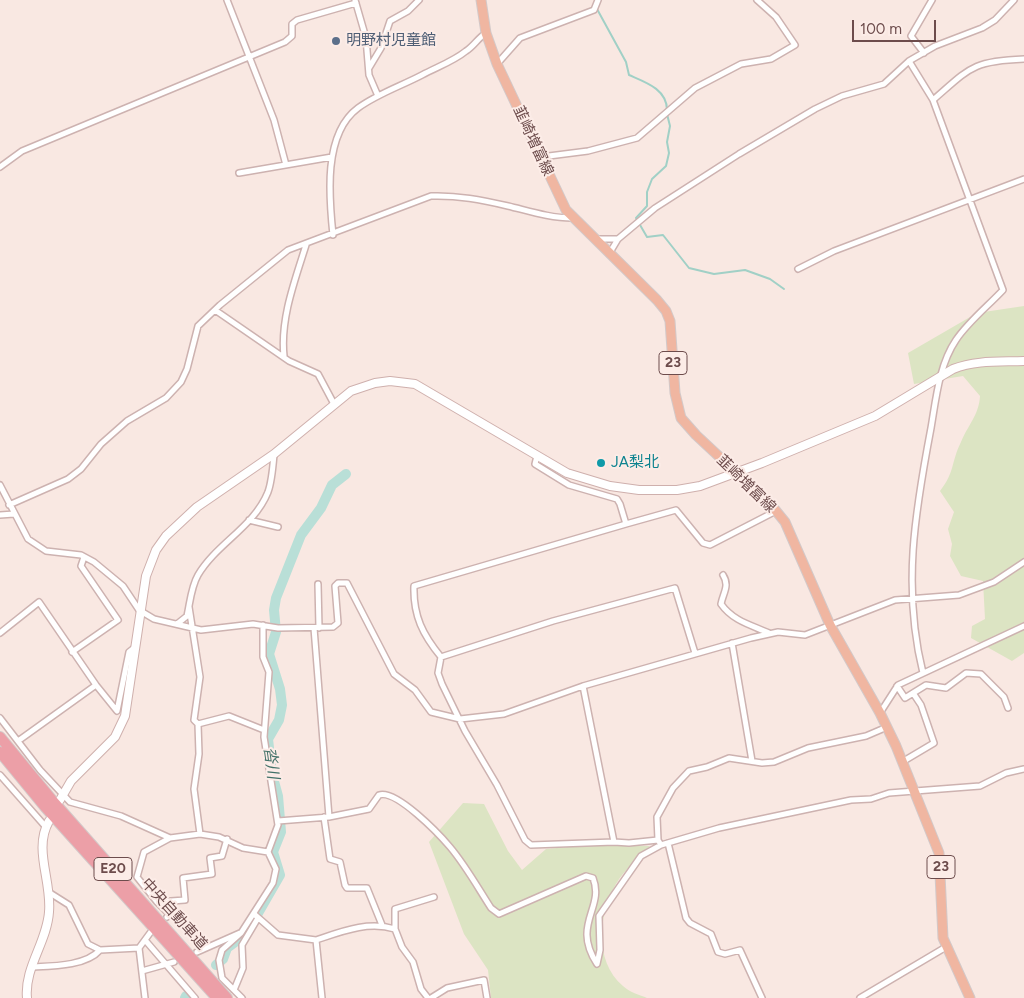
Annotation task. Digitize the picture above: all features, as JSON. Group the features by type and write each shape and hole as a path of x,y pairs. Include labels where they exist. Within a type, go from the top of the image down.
{"highway":[{"name":"中央自動車道","path":"0,738 52,800 227,998"},
{"name":"中央自動車道","path":"0,752 46,808 217,998"}],"main road":[{"name":"韮崎増富線","path":"481,0 486,33 497,64 556,193 572,218 666,311 670,321 675,394 681,418 736,474 776,511 796,544 830,625 887,727 939,853 940,906 946,947 970,998"}],"street":[{"path":"228,0 280,136 286,165"},
{"path":"369,68 381,48 390,21 408,11 419,0"},
{"path":"497,64 520,38 594,10 598,0"},
{"path":"540,157 588,151 637,138 695,88 741,64 771,59 795,46 776,17 757,0"},
{"path":"924,53 911,36 932,0"},
{"path":"609,254 618,239 655,208 772,133 842,96 884,84 909,61 982,28 995,20 1014,0"},
{"path":"0,167 22,151 289,39 293,32 292,24 297,20 356,1 366,38 369,68 378,96"},
{"path":"333,235 330,197 332,157 338,138 350,115 378,96 467,51 486,33"},
{"path":"933,100 969,69 979,64 1024,59"},
{"path":"909,61 933,100 968,200 1003,290 956,339 941,376 914,521 912,598 914,638 923,672"},
{"path":"239,173 332,157"},
{"path":"798,269 834,251 1024,179"},
{"path":"9,505 68,479 81,469 101,444 127,422 166,398 180,382 187,369 198,326 288,250 333,235 431,196 450,195 473,198 539,213 572,218"},
{"path":"595,239 618,239"},
{"path":"284,356 284,330 289,304 306,245"},
{"path":"215,310 295,365 318,374 334,404"},
{"path":"61,796 71,781 110,744 120,728 128,706 139,610 148,569 156,550 166,536 196,507 274,454 351,391 376,383 390,381 415,384 537,456 585,480 610,486 663,491 688,489 736,474 875,416 953,369 976,362 1024,361"},
{"path":"176,624 187,616 194,585 207,561 249,520 268,492 274,454"},
{"path":"537,456 535,464 556,478 594,493 616,498 620,504 626,524"},
{"path":"0,485 24,534 46,551 84,557 123,586 139,610 154,619 201,630 253,624 276,627 333,627 338,623 334,586 338,583 346,584 394,674 415,690 430,712 460,718 504,714 583,686 770,633"},
{"path":"441,657 424,636 418,624 413,600 414,586 676,510 704,543 710,545 776,511"},
{"path":"0,515 14,514"},
{"path":"249,520 278,527"},
{"path":"72,652 118,620 81,566 84,557"},
{"path":"724,575 726,589 721,604 726,610 742,622 770,633 805,636 890,602 912,598 948,597 965,593 994,582 1024,562"},
{"path":"318,584 316,628 330,859 340,862 347,888 367,888 382,925"},
{"path":"441,657 553,620 675,588 695,653"},
{"path":"0,633 39,602 72,652 117,711 129,652 134,648"},
{"path":"189,607 200,677 194,720 198,724 199,754 194,789 200,834"},
{"path":"234,990 243,968 242,945 252,929 276,873 268,852 278,830 278,821 264,730 269,672 264,657 263,625"},
{"path":"880,713 897,686 923,672 1024,626"},
{"path":"732,643 752,761"},
{"path":"441,657 438,672 460,718 525,840 530,845 614,842 668,843 719,828 850,800 870,799 889,793 980,786 1006,773 1024,769"},
{"path":"897,686 905,698 926,685 946,688 966,673 982,674 1004,697 1008,708"},
{"path":"18,741 96,685"},
{"path":"583,686 614,842"},
{"path":"902,762 934,743 921,705 913,693"},
{"path":"198,724 229,716 264,730"},
{"path":"0,718 61,796 70,802 121,816 170,838"},
{"path":"660,842 657,817 684,775 722,759 774,762 808,748 866,736 887,727"},
{"path":"0,775 47,824 41,842 50,892 49,915 27,981 27,998"},
{"path":"278,821 326,817 369,809 382,794 395,797 450,847 491,908 499,914 586,876 593,878 596,892 586,932 590,952 597,964 600,950 599,916 641,856 660,842"},
{"path":"167,917 170,915 137,877 144,852 170,838 200,834 226,839 243,848 268,852"},
{"path":"157,902 185,900 183,878 212,874 210,858 222,856 226,839"},
{"path":"668,843 686,918 690,923 711,934 718,952 726,954 740,950 762,998"},
{"path":"50,892 69,905 88,944 100,950 139,948"},
{"path":"434,896 396,909 396,928 402,947 413,962 421,989 429,998 447,988 484,980 487,998"},
{"path":"256,916 278,935 316,940 345,930 382,925 396,928"},
{"path":"242,998 222,978 219,960 226,945 256,916"},
{"path":"197,952 242,931 252,929"},
{"path":"145,998 139,948 150,933"},
{"path":"145,940 195,998"},
{"path":"316,940 322,998"},
{"path":"860,998 946,947"},
{"path":"32,967 74,963 97,954 100,950"},
{"path":"142,971 174,962"}],"green space":[{"path":"1024,306 1024,653 1012,661 971,638 972,626 985,619 983,581 961,576 950,556 952,544 948,529 954,512 940,491 951,472 958,449 975,414 980,396 963,376 914,384 908,353 977,313"},
{"path":"463,803 484,804 508,851 522,870 546,849 579,846 650,846 627,869 616,884 606,909 602,936 603,950 613,975 625,988 647,998 491,998 488,970 464,934 429,842"}],"waterway":[{"path":"597,9 626,62 629,75 654,87 663,97 667,110"},
{"path":"667,114 670,126 667,142 669,153 666,166 652,179 647,192 647,206 636,218 647,237 663,235 689,268 714,274 745,270 770,279 784,289"},
{"name":"沓川","path":"216,965 223,959 227,948 246,934 280,875 273,852 281,832 278,796 272,774 268,739 279,720 282,705 280,689 269,654 276,632 274,610 276,598 301,535 321,508 332,485 346,474"}],"place":[{"name":"明野村児童館","path":"336,41"},
{"name":"JA梨北","path":"601,463"}]}
